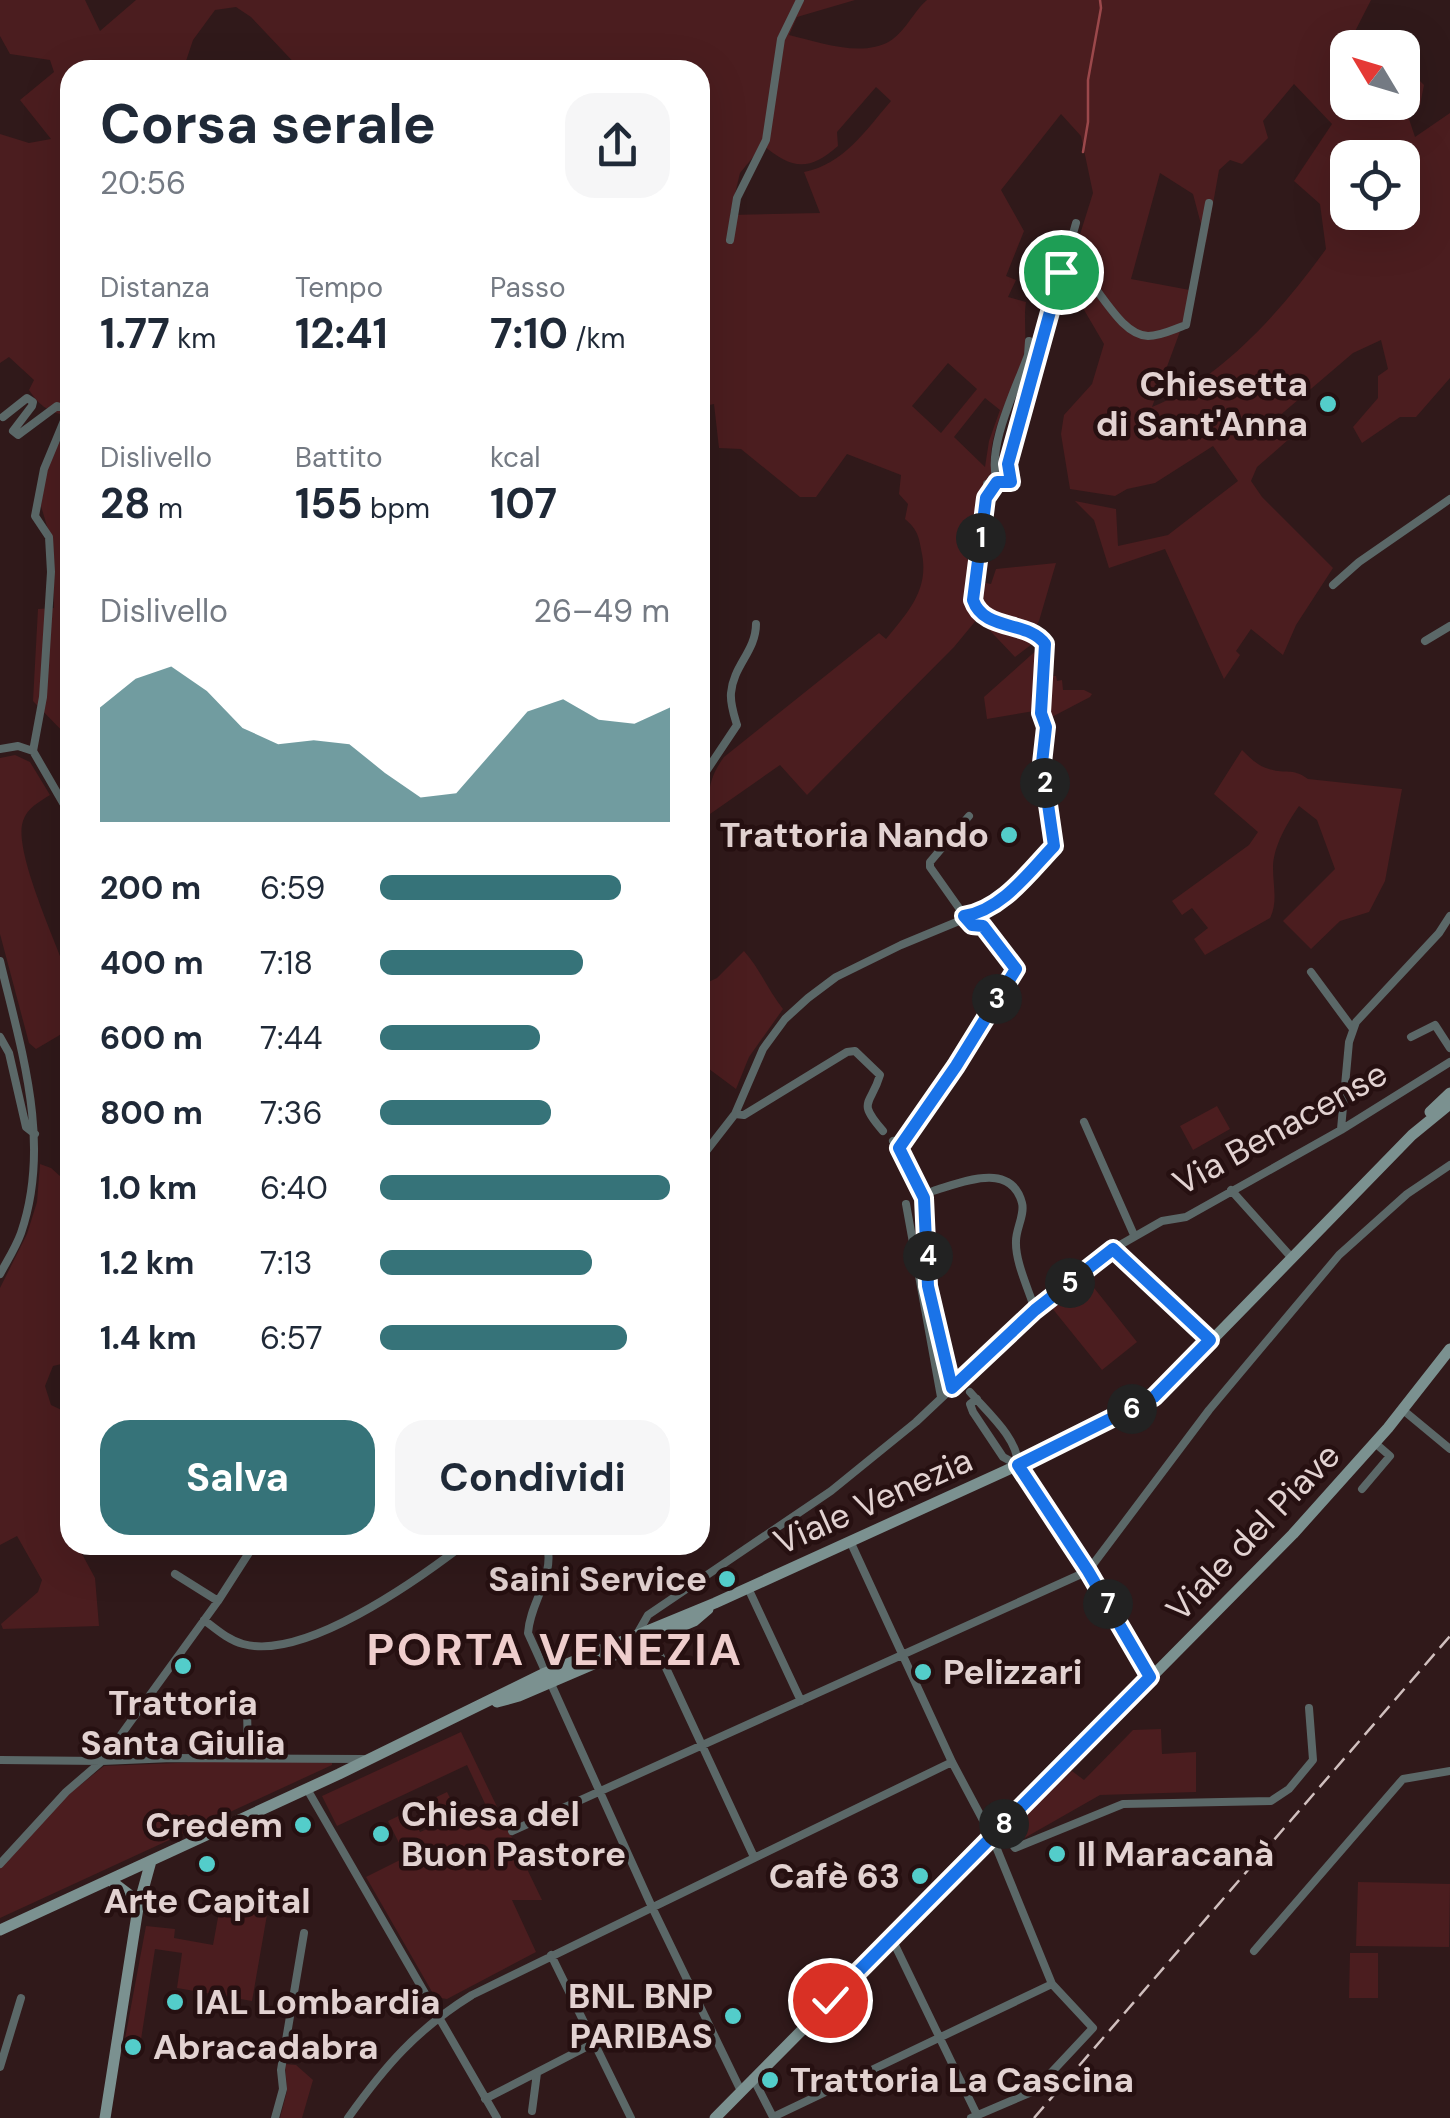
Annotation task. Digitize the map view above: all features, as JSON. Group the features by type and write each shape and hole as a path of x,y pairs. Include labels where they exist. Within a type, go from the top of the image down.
{"street":[{"path":"730,240 737,198 766,140 781,39 800,0"},
{"path":"747,177 748,189"},
{"path":"1065,257 1082,268 1122,323 1134,333 1159,335 1186,325 1209,203"},
{"path":"992,483 1011,482 1008,464 1076,223"},
{"path":"710,1146 735,1114 763,1048 808,998 836,977 964,916 976,914 1007,895 1054,846 1042,763 1046,727 1041,713 1044,639 992,621 976,610 973,600 997,444 1029,342"},
{"path":"3,418 27,398 33,402 13,431 18,434 56,406 60,407"},
{"path":"60,430 44,469 36,516 49,537 51,572 43,697 33,751 60,798"},
{"path":"1332,585 1450,499"},
{"path":"710,764 737,726 731,691 745,656 755,645 756,624"},
{"path":"1425,640 1450,626"},
{"path":"0,749 18,746 33,751"},
{"path":"952,1388 928,1286 924,1198 896,1145 956,1066 1016,969 983,926 972,925 964,916 930,867 968,816"},
{"path":"1341,1130 1353,1029 1360,1015 1439,933 1450,916"},
{"path":"0,961 35,1134 31,1184 21,1233 0,1274"},
{"path":"1311,972 1353,1029"},
{"name":"Via Benacense","path":"1411,1038 1435,1024 1450,1048"},
{"path":"0,1037 9,1053 26,1127 35,1134"},
{"path":"735,1114 744,1115 846,1052 855,1051 880,1074 865,1104 866,1112 882,1131"},
{"name":"Via Benacense","path":"636,1636 648,1614 831,1491 916,1422 1035,1310 1113,1249 1162,1220 1186,1216 1341,1130 1450,1062"},
{"name":"Viale Venezia","path":"0,1930 481,1706 1018,1465 1154,1397 1450,1092"},
{"name":"Viale Venezia","path":"1412,1135 1450,1104"},
{"path":"1084,1122 1134,1235"},
{"path":"512,1831 1088,1571 1210,1410 1339,1256 1407,1194 1450,1165"},
{"path":"933,1191 984,1176 1002,1179 1017,1192 1024,1206 1015,1244 1035,1310"},
{"path":"1231,1190 1291,1257"},
{"path":"906,1204 942,1397"},
{"path":"1113,1249 1210,1340"},
{"name":"Viale del Piave","path":"715,2118 1293,1534 1375,1443 1450,1349"},
{"path":"1018,1465 1018,1450 971,1399 1004,1457 1018,1465 1088,1571 1150,1677"},
{"path":"1402,1410 1450,1449"},
{"name":"Viale del Piave","path":"1362,1489 1390,1456 1375,1443"},
{"path":"850,1541 952,1762 996,1833 1052,1984 1093,2028 1034,2090 974,2117 892,1938"},
{"path":"0,1864 66,1792 102,1761 247,1555"},
{"path":"204,1620 246,1645 298,1641 403,1591 450,1555"},
{"path":"547,1555 547,1578 529,1618 528,1633 741,2090"},
{"path":"178,1573 218,1601"},
{"path":"748,1588 801,1701"},
{"name":"Viale Venezia","path":"547,1678 653,1640 694,1621 715,1603"},
{"path":"653,1640 754,1856"},
{"path":"248,1708 248,1758"},
{"path":"996,1833 1016,1848 1123,1804 1272,1801 1313,1760 1309,1708"},
{"path":"0,1760 373,1758"},
{"path":"348,2118 398,2052 439,2016 472,1995 952,1762"},
{"path":"1254,1951 1402,1779 1450,1771"},
{"path":"307,1789 497,2118"},
{"path":"105,2118 138,1908 151,1861"},
{"path":"110,1880 131,1896 138,1908"},
{"path":"275,2118 283,2090 281,2070 304,1933"},
{"path":"551,1954 632,2118"},
{"path":"753,2078 772,2117 1052,1984"},
{"path":"0,2067 21,1998"},
{"path":"485,2099 594,2044"},
{"path":"532,2110 537,2073"}],"shaded area":[{"path":"0,0 85,0 100,31 136,0 855,0 797,17 789,35 866,48 890,41 927,0 1371,0 1356,30 1330,30 1330,120 1409,120 1415,137 1450,113 1450,378 1416,417 1400,417 1362,443 1353,427 1378,398 1378,376 1388,369 1381,340 1353,353 1278,417 1289,439 1257,467 1251,481 1333,568 1296,625 1283,655 1251,629 1224,679 1165,549 1109,568 1094,520 1075,501 1116,509 1118,546 1168,535 1238,481 1213,446 1155,483 1115,496 1070,489 1061,434 1064,415 1092,384 1104,344 1066,279 1093,193 1081,136 1061,114 1001,190 1024,231 1006,276 1016,280 1008,297 1026,302 1025,345 992,445 992,475 987,477 990,497 969,606 991,624 1036,641 1015,657 978,618 807,795 780,765 710,814 711,784 724,757 879,633 886,639 915,600 923,567 917,534 905,519 908,504 899,494 901,475 847,454 816,497 800,497 741,449 719,448 714,404 710,405 710,60 292,60 251,17 236,7 215,10 193,40 186,60 60,60 60,414 36,400 29,390 34,380 9,357 0,363 0,134 29,143 51,139 20,100 54,72 50,60 10,54 0,36","holes":["1294,84 1332,124 1294,181 1320,204 1326,249 1271,318 1226,361 1178,395 1152,407 1195,291 1131,279 1160,173 1193,194 1206,243 1219,170 1230,160 1242,164 1268,138 1263,121","876,87 891,101 842,154 804,172 820,213 730,215 740,173 763,145 791,163 818,160 838,146 837,132","948,363 977,389 941,433 912,406","985,398 1000,410 985,467 954,437"]},
{"path":"60,441 60,729 33,701 38,609 54,608 52,543 41,506 46,468"},
{"path":"1056,563 1034,629 1001,621 981,605 980,582 991,584 996,569"},
{"path":"1040,647 1034,711 987,719 984,697"},
{"path":"1048,676 1062,680 1063,690 1092,694 1048,719"},
{"path":"1242,750 1275,771 1297,773 1308,779 1402,789 1385,881 1369,912 1340,921 1311,949 1283,921 1335,869 1317,820 1299,806 1275,852 1270,918 1205,955 1194,939 1208,928 1192,908 1182,915 1172,901 1249,845 1258,832 1214,794"},
{"path":"15,755 30,762 50,795 27,812 21,834 36,894 60,956 60,1035 36,1049 29,1043 0,934 0,758"},
{"path":"744,951 783,1009 749,1057 736,1089 710,1070 710,981"},
{"path":"1217,1106 1230,1129 1193,1150 1180,1126"},
{"path":"40,1164 60,1176 60,1364 53,1366 45,1386 51,1405 60,1409 60,1555 83,1555 95,1578 99,1626 3,1629 1,1624 38,1592 42,1580 17,1536 0,1545 0,1288 27,1234 37,1202"},
{"path":"1087,1279 1137,1342 1102,1370 1052,1308"},
{"path":"1161,1729 1162,1754 1196,1752 1196,1792 1100,1795 1021,1840 1013,1828 1072,1771 1084,1780 1133,1730"},
{"path":"461,1732 542,1900 512,1900 536,1952 447,1999 435,1997 366,1877 406,1857 388,1821 409,1811 420,1832 434,1826 424,1803 447,1792 461,1820 488,1810 467,1765 337,1826 322,1796"},
{"path":"250,1760 332,1765 0,1918 0,1867 64,1798 104,1766"},
{"path":"1358,1882 1450,1884 1449,1947 1356,1946"},
{"path":"221,1901 268,1909 252,2001 177,1988 182,1953 155,1949 140,2046 124,2044 146,1926 175,1929 174,1938 213,1945"},
{"path":"1350,1953 1378,1953 1378,1998 1349,1998"},
{"path":"285,2064 296,2065 313,2080 302,2118 280,2118 287,2091"}],"waterway":[{"path":"1083,152 1088,80 1100,0"}],"railway":[{"path":"1034,2118 1450,1636"}],"place":[{"name":"Chiesetta di Sant'Anna","path":"1328,404"},
{"name":"Trattoria Nando","path":"1009,835"},
{"name":"Saini Service","path":"727,1579"},
{"name":"Trattoria Santa Giulia","path":"183,1666"},
{"name":"Pelizzari","path":"923,1672"},
{"name":"Credem","path":"303,1825"},
{"name":"Chiesa del Buon Pastore","path":"381,1834"},
{"name":"Il Maracanà","path":"1057,1854"},
{"name":"Arte Capital","path":"207,1864"},
{"name":"Cafè 63","path":"920,1876"},
{"name":"IAL Lombardia","path":"175,2002"},
{"name":"BNL BNP PARIBAS","path":"733,2016"},
{"name":"Abracadabra","path":"133,2047"},
{"name":"Trattoria La Cascina","path":"770,2080"}],"district":[{"name":"PORTA VENEZIA","path":"555,1649"}],"route":[{"path":"830,2000 1150,1677 1088,1571 1018,1465 1154,1397 1210,1340 1113,1249 1035,1310 952,1388 928,1286 924,1198 918,1179 899,1148 1016,969 983,926 972,925 964,916 976,914 1007,895 1054,846 1042,763 1046,727 1041,713 1044,639 992,621 976,610 973,600 986,498 997,482 1011,482 1008,464 1061,272"}]}
